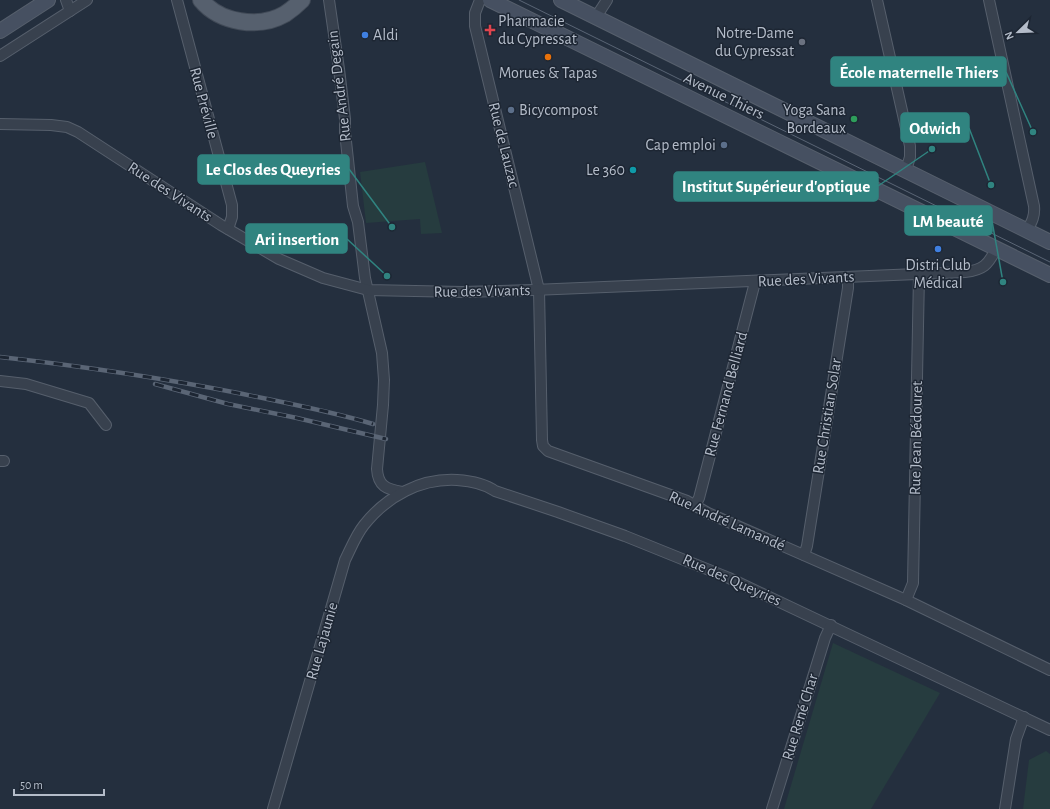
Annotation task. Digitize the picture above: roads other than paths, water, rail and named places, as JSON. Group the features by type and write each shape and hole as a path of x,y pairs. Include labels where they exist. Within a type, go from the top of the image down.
{"main road":[{"path":"0,31 48,0"},
{"path":"201,0 215,12 226,18 254,22 284,14 302,0"},
{"name":"Avenue Thiers","path":"490,0 1050,275"},
{"name":"Avenue Thiers","path":"561,0 1050,242"}],"street":[{"path":"66,0 70,11"},
{"path":"0,56 87,0"},
{"name":"Rue Préville","path":"177,0 232,205 232,217 228,229"},
{"name":"Rue André Degain","path":"329,0 340,69 353,206 358,222 362,259 382,352 384,405 377,469 378,478 388,489 402,492"},
{"name":"Rue de Lauzac","path":"480,0 475,13 475,26 539,290"},
{"path":"596,17 607,0"},
{"path":"877,0 910,146 910,158 906,170"},
{"path":"990,0 1034,206 1035,213 1033,221 1027,230"},
{"name":"Rue des Vivants","path":"0,124 51,125 67,127 78,132 228,229 278,259 322,278 368,290 462,292 539,290 920,275 965,272 981,269 987,265 996,249"},
{"name":"Rue Jean Bédouret","path":"906,600 913,583 920,275"},
{"name":"Rue Christian Solar","path":"804,555 807,546 848,288 848,277"},
{"name":"Rue Fernand Belliard","path":"695,505 699,498 754,282"},
{"name":"Rue André Lamandé","path":"539,290 542,440 543,446 548,451 695,505 708,513 906,600 1050,670"},
{"path":"0,381 26,384 89,403 106,425"},
{"name":"Rue des Queyries","path":"402,492 426,482 446,480 468,481 488,486 495,492 558,512 667,552 729,578 1050,730"},
{"name":"Rue Lajaunie","path":"273,809 345,560 354,540 364,525 378,511 402,492"},
{"name":"Rue René Char","path":"772,809 825,638 831,625"},
{"path":"1005,809 1016,739 1024,717"}],"tram line":[{"path":"519,0 1050,262"}],"railway":[{"path":"0,357 61,364 213,388 341,415 373,424"},
{"path":"155,384 228,404 297,418 386,439"}],"place":[{"name":"Pharmacie du Cypressat","path":"490,30"},
{"name":"Aldi","path":"365,35"},
{"name":"Notre-Dame du Cypressat","path":"802,42"},
{"name":"Morues & Tapas","path":"548,57"},
{"name":"Bicycompost","path":"511,110"},
{"name":"Yoga Sana Bordeaux","path":"854,119"},
{"name":"École maternelle Thiers","path":"1033,132"},
{"name":"Cap emploi","path":"724,145"},
{"name":"Institut Supérieur d'optique","path":"932,149"},
{"name":"Le 360","path":"633,170"},
{"name":"Odwich","path":"991,185"},
{"name":"Le Clos des Queyries","path":"392,227"},
{"name":"Distri Club Médical","path":"938,249"},
{"name":"Ari insertion","path":"387,276"},
{"name":"LM beauté","path":"1003,282"}]}
